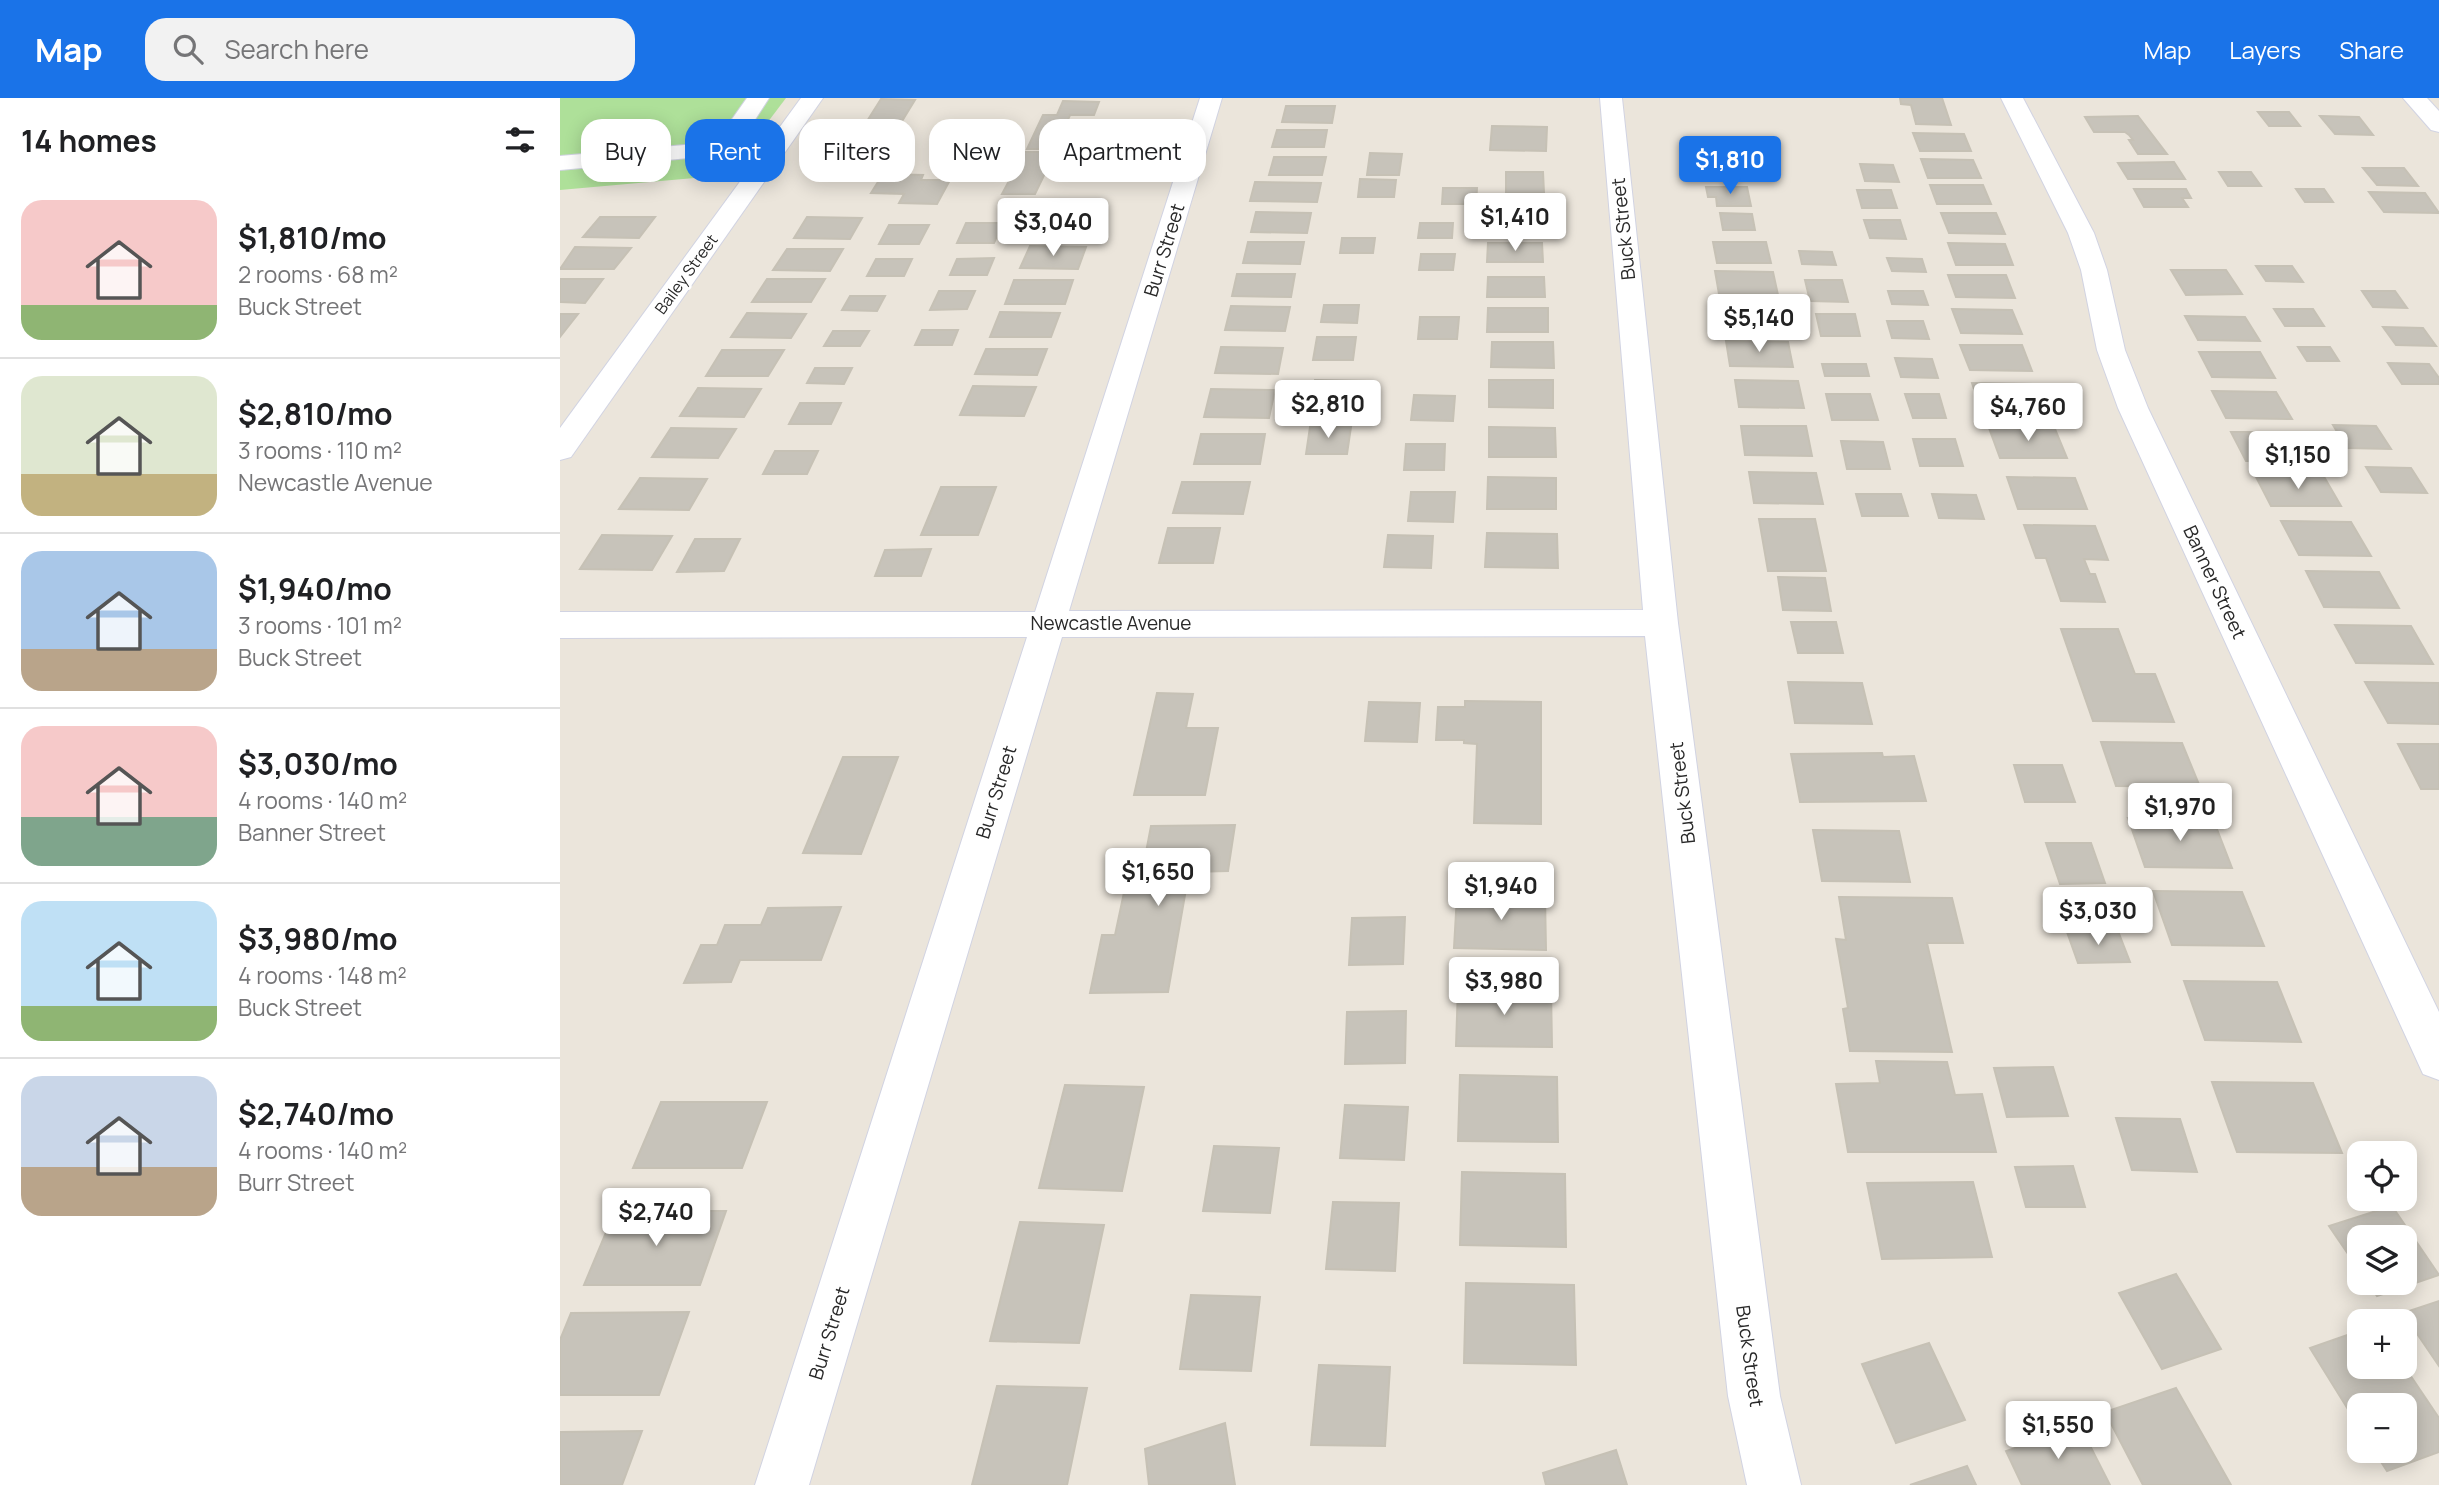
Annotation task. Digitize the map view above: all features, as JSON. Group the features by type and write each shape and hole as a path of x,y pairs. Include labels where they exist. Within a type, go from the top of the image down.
{"street":[{"path":"560,163 713,150 725,142 758,98"},
{"name":"Bailey Street","path":"560,450 812,98"},
{"name":"Burr Street","path":"782,1485 1211,98"},
{"name":"Buck Street","path":"1611,98 1661,623 1754,1395 1774,1485"},
{"name":"Banner Street","path":"2012,98 2081,233 2094,270 2111,350 2133,408 2439,1059"},
{"path":"2414,98 2439,125"},
{"name":"Newcastle Avenue","path":"560,625 1661,623"}],"green space":[{"path":"560,98 786,98 770,119 685,119 685,179 671,180 671,119 581,119 581,182 650,182 560,190"}],"building":[{"path":"1900,98 1942,98 1951,125 1916,124 1911,105 1901,104"},
{"path":"881,99 915,100 903,119 868,119"},
{"path":"1063,101 1099,102 1094,115 1041,119 1043,115 1057,115"},
{"path":"1286,106 1335,106 1332,123 1282,122"},
{"path":"2258,112 2289,112 2300,126 2269,126"},
{"path":"2138,116 2167,154 2138,154 2129,140 2133,140 2125,132 2094,132 2085,117"},
{"path":"2320,116 2359,117 2373,135 2335,134"},
{"path":"1039,124 1039,149 1027,149"},
{"path":"1492,126 1547,127 1546,151 1490,150"},
{"path":"1277,130 1327,130 1324,147 1272,147"},
{"path":"1913,133 1964,134 1971,151 1920,151"},
{"path":"1705,142 1741,142 1742,149 1761,149 1763,156 1742,156 1743,161 1709,161"},
{"path":"1025,152 1039,152 1041,182 1035,194 1002,194 1008,182 1025,182"},
{"path":"1370,153 1402,154 1399,175 1367,175"},
{"path":"1274,157 1326,157 1322,175 1269,175"},
{"path":"1921,159 1973,160 1981,178 1928,178"},
{"path":"2174,162 2185,179 2128,179 2118,163"},
{"path":"1860,164 1893,165 1899,182 1865,181"},
{"path":"2363,168 2404,168 2418,186 2377,185"},
{"path":"1506,172 1543,172 1544,193 1506,193"},
{"path":"2219,172 2251,172 2261,186 2228,186"},
{"path":"915,175 923,175 921,180 929,182 949,182 937,204 899,203 904,194 871,193 878,182 915,182"},
{"path":"1360,179 1396,180 1394,197 1358,197"},
{"path":"1255,182 1321,183 1317,202 1250,201"},
{"path":"1930,185 1983,185 1991,204 1937,204"},
{"path":"1706,187 1747,187 1751,206 1717,206 1716,197 1708,197"},
{"path":"1443,188 1477,188 1476,204 1442,204"},
{"path":"2134,189 2186,189 2191,198 2182,198 2188,207 2144,207"},
{"path":"2296,189 2324,189 2333,202 2305,202"},
{"path":"1857,190 1891,190 1897,208 1862,208"},
{"path":"2369,192 2425,193 2439,213 2384,212"},
{"path":"1256,212 1311,213 1307,233 1251,232"},
{"path":"1488,212 1548,212 1548,231 1487,231"},
{"path":"1720,213 1752,214 1755,230 1723,230"},
{"path":"1941,213 1996,213 2005,234 1949,233"},
{"path":"1043,216 1097,216 1089,237 1034,236"},
{"path":"600,217 655,217 639,238 583,237"},
{"path":"807,217 862,218 850,239 794,238"},
{"path":"1864,220 1900,220 1906,239 1870,238"},
{"path":"966,223 1003,223 994,243 957,243"},
{"path":"1420,223 1453,223 1452,238 1418,238"},
{"path":"889,225 929,225 919,244 879,244"},
{"path":"1342,238 1375,238 1373,253 1340,253"},
{"path":"1248,242 1304,242 1300,264 1243,263"},
{"path":"1713,242 1766,242 1771,263 1717,263"},
{"path":"1488,243 1542,243 1543,262 1487,262"},
{"path":"1948,243 2005,244 2013,265 1956,265"},
{"path":"1030,246 1086,247 1078,269 1020,268"},
{"path":"575,247 631,248 614,269 560,269"},
{"path":"787,249 843,249 830,271 773,270"},
{"path":"1799,251 1832,252 1836,265 1802,264"},
{"path":"1421,254 1455,254 1453,270 1419,270"},
{"path":"994,258 987,275 950,275 957,259"},
{"path":"1887,258 1922,259 1926,272 1892,271"},
{"path":"876,259 912,259 904,276 867,276"},
{"path":"2256,266 2292,266 2303,282 2266,281"},
{"path":"2171,270 2226,270 2242,294 2186,295"},
{"path":"1715,271 1773,272 1778,295 1719,294"},
{"path":"1237,274 1295,274 1291,297 1232,296"},
{"path":"1948,275 2006,275 2015,298 1956,297"},
{"path":"1488,277 1544,277 1545,297 1487,297"},
{"path":"560,279 603,279 585,303 560,302"},
{"path":"767,279 825,279 811,302 752,302"},
{"path":"1014,280 1073,280 1065,304 1005,304"},
{"path":"1805,280 1842,280 1848,302 1810,301"},
{"path":"939,291 975,291 967,309 930,310"},
{"path":"1888,291 1923,291 1928,305 1892,304"},
{"path":"2362,291 2395,291 2407,308 2373,307"},
{"path":"850,296 885,296 877,311 842,310"},
{"path":"1324,305 1359,305 1357,323 1321,322"},
{"path":"1231,306 1290,307 1285,331 1225,330"},
{"path":"1723,306 1782,307 1789,331 1719,331 1717,318 1725,318"},
{"path":"1488,308 1548,308 1548,332 1487,332"},
{"path":"1952,309 2012,310 2022,334 1961,333"},
{"path":"2274,309 2313,309 2324,326 2285,326"},
{"path":"1000,312 1060,313 1051,337 990,337"},
{"path":"747,313 806,314 791,338 731,337"},
{"path":"560,314 578,314 560,337"},
{"path":"1816,314 1855,314 1860,336 1821,336"},
{"path":"2185,316 2245,317 2260,341 2198,340"},
{"path":"1420,317 1459,317 1457,339 1418,339"},
{"path":"1887,321 1923,321 1929,339 1892,338"},
{"path":"2383,327 2423,328 2436,346 2396,345"},
{"path":"922,330 958,330 952,345 915,345"},
{"path":"833,331 869,331 860,346 824,346"},
{"path":"1317,337 1356,337 1353,360 1313,360"},
{"path":"1726,341 1788,342 1793,367 1730,366"},
{"path":"1492,342 1553,342 1554,368 1491,367"},
{"path":"1960,345 2022,345 2032,371 1970,370"},
{"path":"1221,347 1283,348 1278,374 1215,373"},
{"path":"2298,347 2330,347 2339,361 2307,361"},
{"path":"986,349 1047,349 1037,375 975,374"},
{"path":"722,350 784,350 768,376 706,376"},
{"path":"2199,352 2260,352 2275,378 2212,377"},
{"path":"1895,358 1932,359 1938,378 1901,377"},
{"path":"2388,363 2429,364 2439,378 2439,384 2402,384"},
{"path":"1822,364 1866,364 1869,376 1825,376"},
{"path":"815,368 852,368 844,384 807,383"},
{"path":"1315,380 1366,381 1362,413 1309,412"},
{"path":"1489,380 1553,380 1553,408 1489,407"},
{"path":"1735,380 1798,381 1804,408 1739,407"},
{"path":"1972,383 2036,384 2046,411 1981,410"},
{"path":"973,386 1036,387 1024,416 960,415"},
{"path":"698,388 761,389 744,417 680,416"},
{"path":"1211,389 1275,390 1269,418 1204,417"},
{"path":"2212,391 2276,392 2292,419 2226,418"},
{"path":"1826,394 1870,394 1878,420 1832,420"},
{"path":"1905,394 1939,394 1946,418 1913,418"},
{"path":"1414,395 1455,396 1453,421 1411,420"},
{"path":"800,403 841,403 831,424 789,424"},
{"path":"2333,425 2376,426 2391,449 2347,448"},
{"path":"1741,426 1806,426 1812,456 1745,455"},
{"path":"1310,427 1351,427 1347,454 1306,454"},
{"path":"1489,427 1555,428 1556,457 1489,457"},
{"path":"671,428 736,429 718,458 652,457"},
{"path":"1989,428 2055,429 2067,458 2000,458"},
{"path":"2231,432 2297,432 2314,462 2246,461"},
{"path":"1201,434 1265,434 1260,464 1194,464"},
{"path":"1913,439 1955,439 1963,466 1920,466"},
{"path":"1841,441 1883,442 1890,469 1847,469"},
{"path":"1406,444 1445,444 1444,470 1404,470"},
{"path":"775,451 818,451 807,474 763,474"},
{"path":"2366,467 2411,468 2427,493 2381,492"},
{"path":"1749,472 1816,473 1823,504 1754,503"},
{"path":"2255,475 2323,475 2341,506 2271,506"},
{"path":"1488,477 1556,478 1556,509 1487,509"},
{"path":"2007,477 2075,478 2087,509 2018,509"},
{"path":"640,478 707,479 689,510 619,509"},
{"path":"1182,482 1250,482 1243,514 1173,513"},
{"path":"941,487 996,487 978,535 921,535"},
{"path":"1411,492 1455,492 1453,522 1408,521"},
{"path":"1856,494 1901,494 1908,516 1862,516"},
{"path":"1932,494 1976,495 1984,519 1939,518"},
{"path":"1759,519 1815,519 1826,571 1768,571"},
{"path":"2281,521 2351,522 2371,556 2299,555"},
{"path":"2024,525 2095,526 2108,560 2084,559 2090,574 2095,574 2105,602 2061,601 2046,558 2036,558"},
{"path":"1168,528 1220,528 1213,563 1159,563"},
{"path":"1487,533 1557,534 1558,568 1485,567"},
{"path":"602,535 672,536 652,570 580,569"},
{"path":"1388,535 1433,536 1431,568 1384,567"},
{"path":"695,539 740,539 724,571 677,572"},
{"path":"931,549 921,576 875,576 885,550"},
{"path":"2306,571 2379,572 2399,608 2324,607"},
{"path":"1778,577 1825,578 1831,611 1783,610"},
{"path":"1791,622 1836,622 1843,653 1798,653"},
{"path":"2335,625 2411,626 2433,664 2356,663"},
{"path":"2061,629 2118,629 2135,674 2155,674 2174,722 2093,721"},
{"path":"1788,682 1862,683 1872,724 1795,723"},
{"path":"2365,682 2439,683 2439,724 2388,723"},
{"path":"1157,693 1193,694 1186,728 1218,728 1205,795 1134,795"},
{"path":"1465,701 1541,702 1541,824 1474,823 1477,744 1464,743 1464,740 1436,740 1438,707 1465,707"},
{"path":"1369,702 1420,703 1417,742 1365,741"},
{"path":"2101,742 2182,743 2200,787 2116,786"},
{"path":"2398,744 2439,744 2439,789 2421,789"},
{"path":"1882,753 1883,757 1914,756 1926,801 1800,802 1791,754"},
{"path":"843,757 898,757 861,854 803,853"},
{"path":"2014,765 2062,765 2075,802 2025,802"},
{"path":"2128,818 2213,819 2232,868 2145,867"},
{"path":"1235,825 1228,871 1189,872 1168,992 1090,993 1102,935 1115,935 1129,869 1143,868 1151,826"},
{"path":"1813,830 1899,831 1910,882 1822,881"},
{"path":"2046,843 2091,843 2105,883 2060,884"},
{"path":"2153,891 2242,892 2264,946 2172,945"},
{"path":"1457,895 1545,896 1546,950 1454,948"},
{"path":"1839,897 1952,898 1963,943 1927,943 1952,1052 1850,1051 1843,1009 1848,1008 1836,939 1846,940"},
{"path":"841,907 821,960 740,960 731,982 684,983 701,945 717,945 725,925 761,925 768,908"},
{"path":"1405,917 1403,964 1349,965 1352,918"},
{"path":"2118,931 2130,962 2078,963 2067,932"},
{"path":"2184,981 2277,982 2301,1042 2205,1040"},
{"path":"1458,987 1551,988 1552,1047 1456,1046"},
{"path":"1406,1011 1405,1063 1345,1064 1347,1012"},
{"path":"1876,1061 1947,1062 1955,1095 1982,1094 1996,1152 1848,1152 1836,1084 1880,1083"},
{"path":"2053,1067 2068,1116 2007,1117 1994,1068"},
{"path":"1460,1075 1557,1077 1558,1142 1458,1141"},
{"path":"2212,1082 2313,1083 2342,1153 2237,1152"},
{"path":"1065,1085 1144,1087 1122,1191 1039,1188"},
{"path":"661,1102 767,1102 742,1168 633,1168"},
{"path":"1345,1105 1408,1107 1404,1160 1340,1158"},
{"path":"2116,1118 2180,1119 2197,1172 2132,1170"},
{"path":"1214,1146 1279,1148 1270,1213 1203,1211"},
{"path":"2073,1166 2085,1207 2026,1207 2015,1167"},
{"path":"1462,1172 1565,1174 1566,1247 1460,1245"},
{"path":"1973,1182 1992,1257 1882,1259 1867,1183"},
{"path":"1333,1202 1399,1203 1395,1271 1326,1269"},
{"path":"615,1211 726,1211 700,1285 584,1285"},
{"path":"2376,1211 2395,1211 2405,1225 2347,1225 2347,1252 2329,1226"},
{"path":"1020,1222 1104,1225 1079,1343 990,1341"},
{"path":"2417,1243 2439,1275 2417,1282"},
{"path":"2176,1274 2221,1349 2162,1369 2119,1293"},
{"path":"1466,1283 1574,1285 1576,1365 1464,1363"},
{"path":"1191,1295 1260,1297 1251,1371 1180,1369"},
{"path":"2439,1301 2439,1366 2417,1334 2415,1309"},
{"path":"689,1312 659,1395 560,1395 560,1340 571,1313"},
{"path":"2347,1335 2347,1379 2413,1379 2439,1418 2439,1452 2417,1460 2417,1393 2347,1393 2347,1408 2310,1348"},
{"path":"1929,1343 1965,1420 1896,1443 1862,1364"},
{"path":"1319,1365 1390,1367 1385,1446 1311,1445"},
{"path":"997,1386 1087,1388 1067,1485 972,1485"},
{"path":"2176,1388 2231,1485 2143,1485 2105,1412"},
{"path":"1225,1423 1235,1485 1149,1485 1145,1449"},
{"path":"2080,1426 2110,1485 2022,1485 2006,1451"},
{"path":"642,1431 622,1485 560,1485 560,1432"},
{"path":"1616,1450 1627,1485 1546,1485 1543,1473"},
{"path":"2382,1463 2409,1463 2387,1471"},
{"path":"1967,1466 1976,1485 1910,1485"}]}
